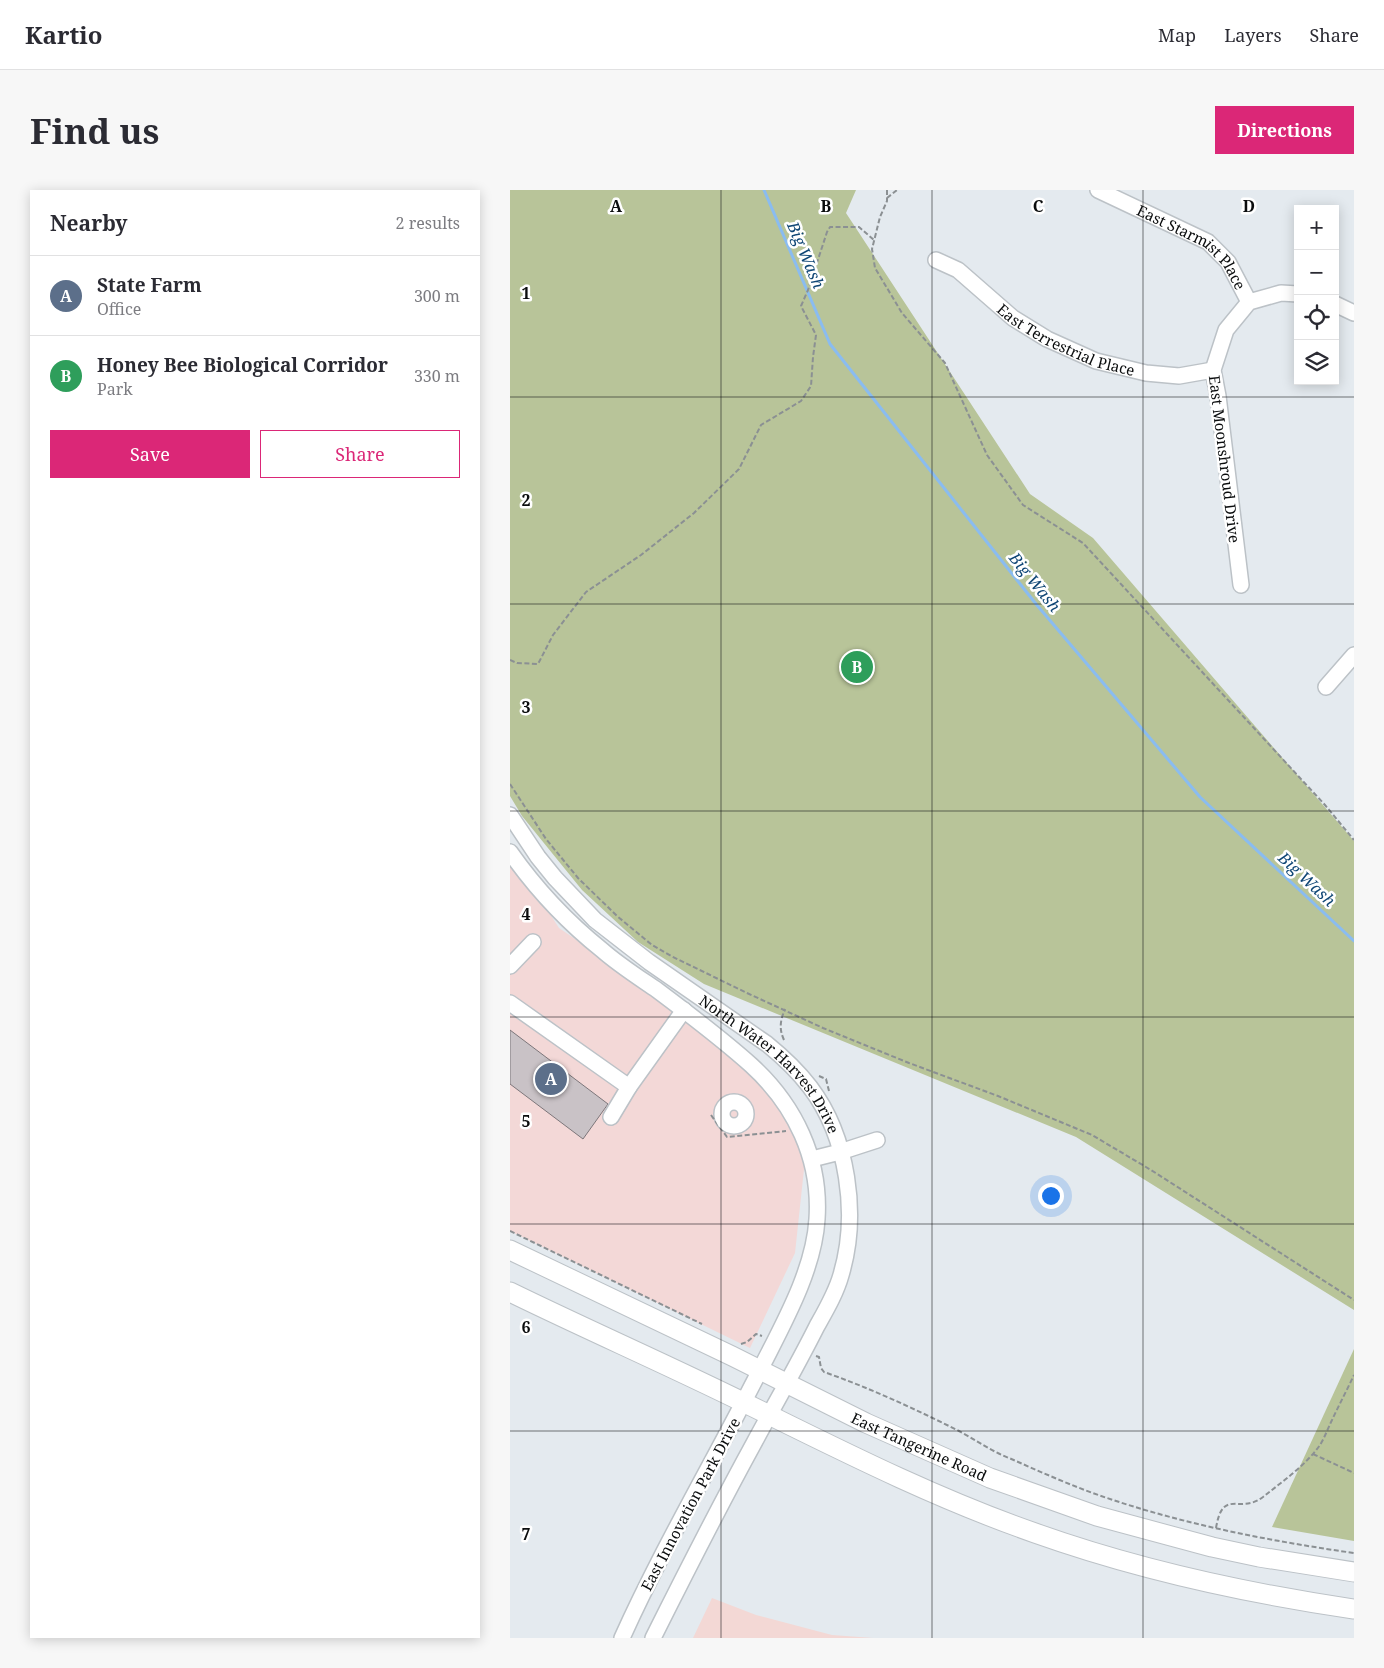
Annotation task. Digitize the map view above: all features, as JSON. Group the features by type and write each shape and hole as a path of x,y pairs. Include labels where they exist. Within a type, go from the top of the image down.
{"main road":[{"name":"East Tangerine Road","path":"510,1250 866,1423 990,1478 1097,1516 1212,1547 1354,1572"},
{"path":"510,1292 907,1482 1037,1534 1138,1566 1214,1585 1354,1609"}],"street":[{"name":"East Starmist Place","path":"1098,190 1208,242 1228,262 1250,302"},
{"name":"East Terrestrial Place","path":"936,260 958,270 1013,318 1038,334 1096,361 1146,373 1180,376 1213,370"},
{"path":"1250,302 1281,293 1294,294"},
{"name":"East Moonshroud Drive","path":"1241,585 1218,396 1213,370 1226,330 1250,302"},
{"path":"1339,306 1354,313"},
{"path":"1326,687 1354,655"},
{"name":"North Water Harvest Drive","path":"510,815 524,838 555,878 595,920 622,942 783,1057 810,1088 820,1103 834,1133 848,1188 850,1206 850,1225 845,1260 834,1294 770,1415"},
{"name":"North Water Harvest Drive","path":"510,852 537,888 581,933 684,1010 768,1082 787,1105 801,1130 812,1159 817,1192 818,1217 815,1238 803,1279 760,1370"},
{"path":"510,966 533,942"},
{"path":"510,1003 629,1087"},
{"path":"611,1116 629,1087 684,1010"},
{"path":"812,1159 877,1140"},
{"name":"East Innovation Park Drive","path":"622,1638 654,1570 760,1370"},
{"name":"East Innovation Park Drive","path":"653,1638 701,1542 770,1415"}],"path":[{"path":"887,190 888,202 880,218 872,248 875,268 902,313 944,363 987,455 1023,505 1084,543 1325,805 1354,840"},
{"path":"887,198 897,190"},
{"path":"510,660 517,663 538,664 552,635 586,592 641,555 694,513 739,470 761,425 801,401 811,386 816,335 801,306 808,290 826,232 830,227 859,227 874,240"},
{"path":"510,784 546,839 566,865 611,911 652,945 722,981 823,1028 1092,1135 1354,1300"},
{"path":"717,1123 727,1137 801,1130"},
{"path":"510,1231 703,1325"},
{"path":"738,1344 747,1342 756,1334 759,1335"},
{"path":"817,1356 819,1357 820,1368 824,1372 857,1384 956,1430 1009,1459 1106,1498 1216,1528 1294,1544 1354,1553"},
{"path":"1216,1528 1219,1512 1225,1505 1235,1503 1247,1504 1261,1498 1313,1454 1321,1443 1354,1375"},
{"path":"1313,1454 1354,1473"}],"shaded area":[{"path":"510,852 559,928 684,1013 771,1090 805,1160 795,1253 750,1348 510,1231"},
{"path":"712,1598 756,1615 832,1635 873,1638 693,1638"}],"green space":[{"path":"510,190 856,190 846,213 1030,494 1093,538 1354,841 1354,1310 1076,1137 704,984 638,942 582,890 522,816 510,796"},
{"path":"1354,1349 1354,1541 1272,1527"}],"building":[{"path":"510,1030 608,1104 583,1139 510,1084"}],"waterway":[{"name":"Big Wash","path":"764,190 830,344 1036,604 1200,797 1354,941"}],"place":[{"name":"Honey Bee Biological Corridor","path":"857,667"},
{"name":"State Farm","path":"551,1079"}]}
